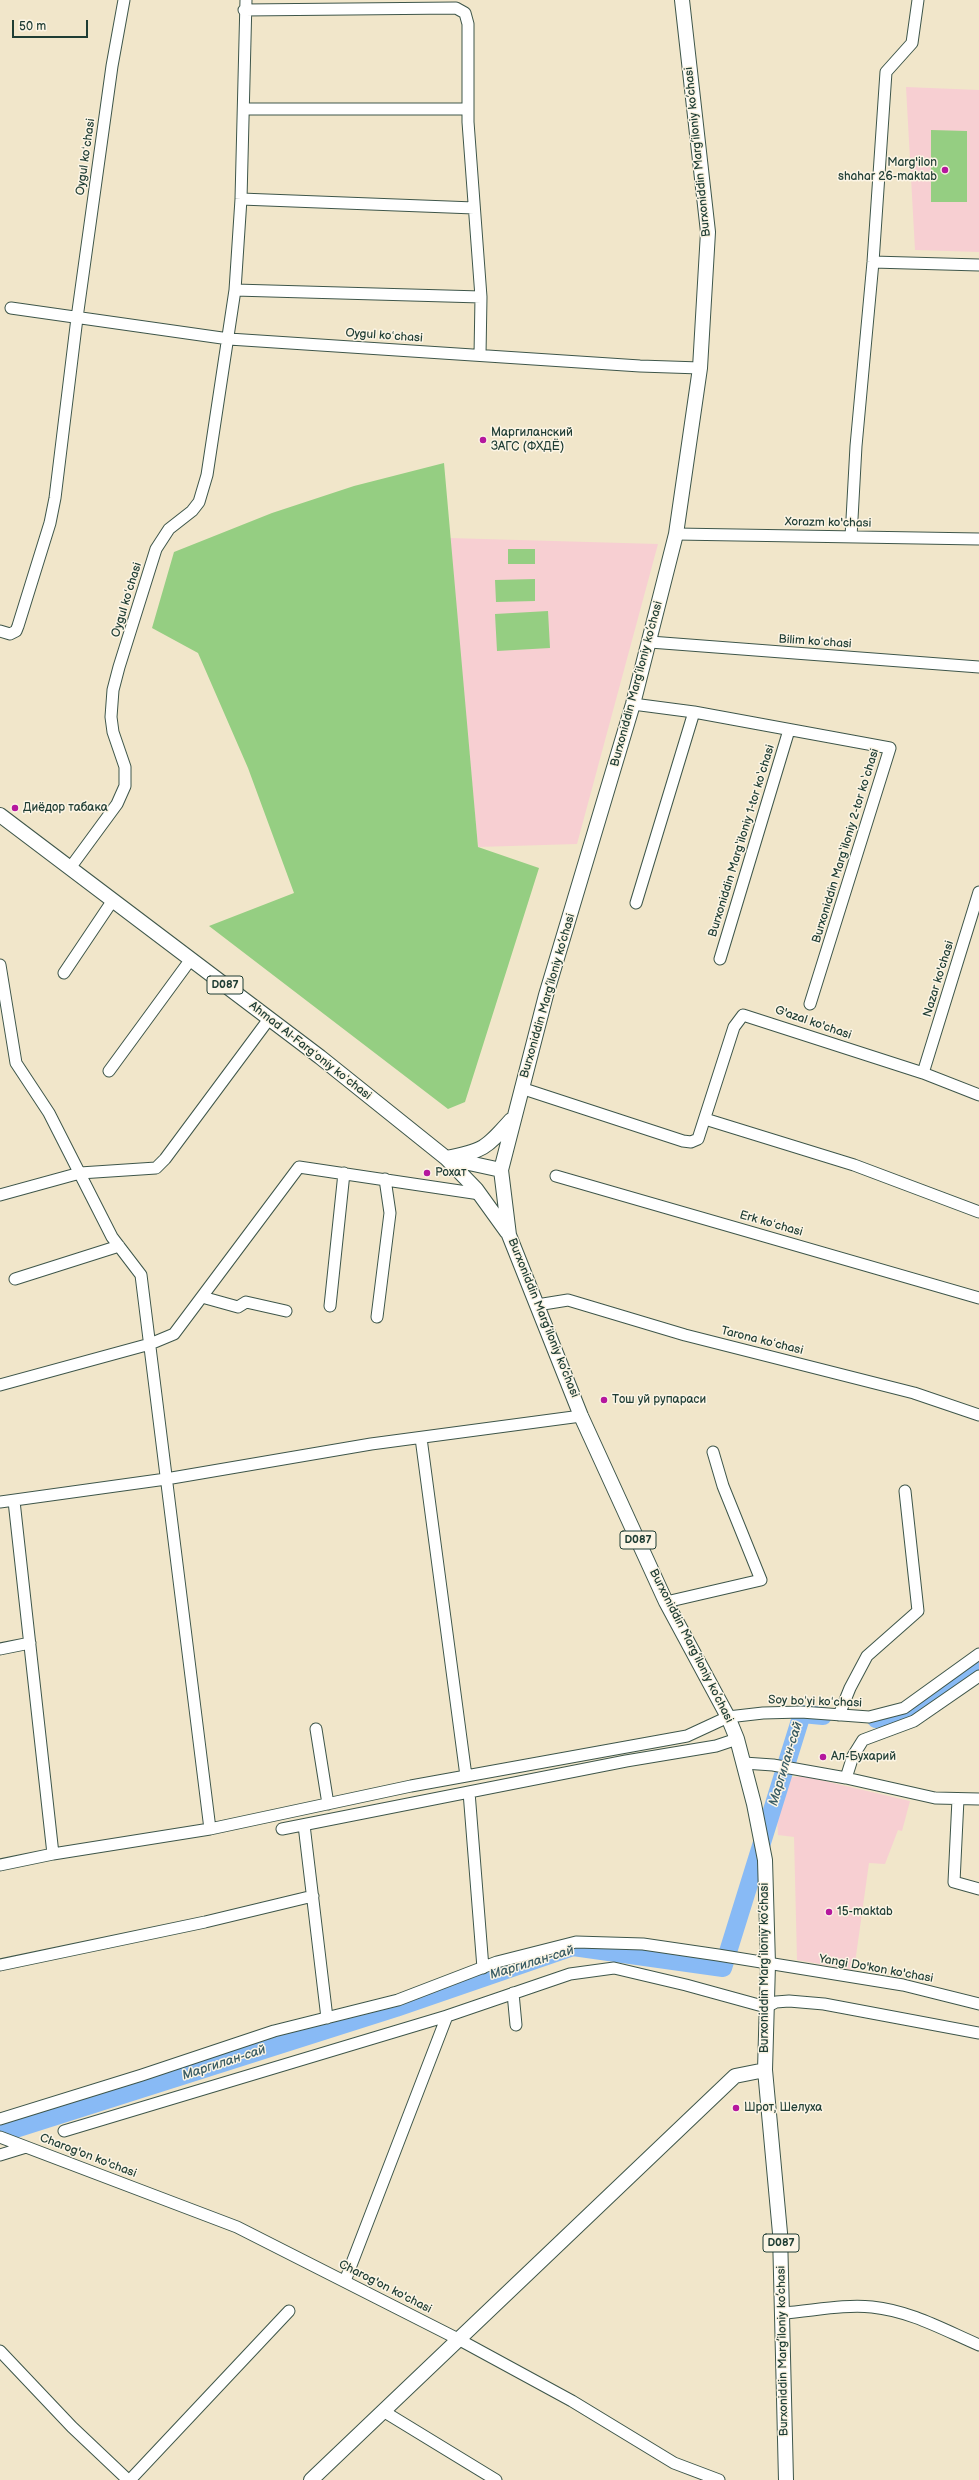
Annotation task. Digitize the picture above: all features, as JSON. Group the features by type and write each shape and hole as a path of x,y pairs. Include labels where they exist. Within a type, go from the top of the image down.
{"main road":[{"name":"Burxoniddin Marg’iloniy ko’chasi","path":"682,0 708,232 700,368 676,534 634,704 546,995 513,1118 501,1170 509,1235 581,1416 666,1602 728,1717 737,1739 754,1804 765,1860 768,1964 765,2070 780,2233 786,2480"},
{"name":"Ahmad Al-Fargʻoniy koʻchasi","path":"0,815 191,959 446,1158"},
{"path":"446,1158 471,1154 488,1146 513,1118"},
{"name":"D087","path":"446,1158 501,1170"},
{"name":"D087","path":"446,1158 480,1194 509,1235"},
{"path":"312,2480 458,2339 736,2076 765,2070"}],"street":[{"name":"Oygul koʻchasi","path":"0,631 10,634 16,631 50,523 112,66 124,0"},
{"path":"851,537 856,446 873,262 886,72 912,43 918,0"},
{"name":"Oygul koʻchasi","path":"70,868 117,804 125,786 125,768 113,732 111,718 114,690 156,549 169,529 192,510 202,494 229,339 235,290 241,199 245,5 461,9 465,13 468,24 467,109 481,298 480,355 229,339 77,318"},
{"path":"244,109 467,109"},
{"path":"241,199 474,208"},
{"path":"873,262 979,265"},
{"path":"235,290 481,298"},
{"path":"11,308 77,318"},
{"path":"480,355 640,366 700,368"},
{"name":"Xorazm ko'chasi","path":"676,534 979,539"},
{"name":"Bilim koʻchasi","path":"650,642 979,667"},
{"path":"634,704 694,712 790,730"},
{"path":"636,903 694,712"},
{"name":"Burxoniddin Marg‘iloniy 1-tor ko‘chasi","path":"720,959 790,730"},
{"name":"Burxoniddin Marg‘iloniy 2-tor ko‘chasi","path":"790,730 890,748 810,1004"},
{"name":"Nazar ko'chasi","path":"923,1074 979,892"},
{"path":"64,973 113,900"},
{"path":"109,1071 191,959"},
{"path":"0,965 16,1063 50,1114 112,1237 141,1275 210,1829"},
{"name":"G'azal ko'chasi","path":"521,1088 683,1141 691,1142 698,1138 734,1027 743,1015 923,1074 979,1096"},
{"path":"0,1195 80,1173 156,1168 165,1159 269,1019"},
{"path":"705,1119 854,1165 979,1212"},
{"path":"0,1385 150,1344 174,1334 297,1169 302,1166 480,1194"},
{"path":"330,1306 344,1173"},
{"name":"Erk koʻchasi","path":"556,1176 979,1298"},
{"path":"377,1317 390,1213 385,1179"},
{"path":"15,1279 119,1246"},
{"path":"202,1297 238,1307 246,1302 286,1311"},
{"name":"Tarona koʻchasi","path":"537,1305 568,1300 685,1335 914,1393 979,1415"},
{"path":"0,1502 166,1478 371,1444 581,1416"},
{"path":"421,1438 466,1776"},
{"path":"666,1602 761,1580 723,1486 713,1452"},
{"path":"839,1715 850,1688 867,1656 918,1611 905,1491"},
{"path":"14,1501 53,1854"},
{"path":"0,1649 30,1643"},
{"name":"Soy boʻyi koʻchasi","path":"0,1865 53,1854 210,1829 466,1776 687,1736 728,1717 771,1712 869,1717 904,1708 979,1654"},
{"path":"846,1778 852,1756 863,1740 914,1721 979,1676"},
{"path":"316,1729 328,1804"},
{"path":"282,1830 626,1761 716,1746 737,1739"},
{"path":"744,1763 773,1764 796,1768 922,1795 958,1799 979,1799"},
{"path":"469,1792 483,1968"},
{"path":"958,1799 954,1882 979,1889"},
{"path":"304,1825 327,2018"},
{"path":"0,1965 205,1922 313,1896"},
{"name":"Yangi Do'kon ko'chasi","path":"0,2119 142,2075 274,2031 398,2000 483,1968 576,1942 642,1944 903,1985 979,2004"},
{"path":"64,2131 447,2016 513,1992 570,1974 614,1968 686,1985 766,2007 776,2002 788,2001 824,2004 979,2033"},
{"path":"513,1992 516,2025"},
{"path":"345,2282 447,2016"},
{"name":"Charog'on ko'chasi","path":"0,2137 237,2227 458,2339 572,2401 674,2463 719,2480"},
{"path":"0,2155 26,2147"},
{"path":"783,2313 871,2307 893,2310 916,2317 979,2345"},
{"path":"0,2351 72,2427 129,2480 289,2311"},
{"path":"383,2411 496,2480"}],"shaded area":[{"name":"Marg'ilon shahar 26-maktab","path":"906,87 979,90 979,252 915,250"},
{"path":"449,538 658,544 577,844 478,847"},
{"name":"15-maktab","path":"803,1776 910,1801 902,1831 898,1830 885,1864 869,1863 854,1970 797,1960 794,1837 778,1835 775,1779"}],"green space":[{"path":"931,130 967,131 967,202 931,202"},
{"path":"444,463 478,847 539,868 465,1102 448,1109 209,926 294,893 248,768 198,653 152,628 174,552 272,513 354,486"},
{"path":"508,549 535,549 535,564 508,564"},
{"path":"535,579 535,601 496,602 495,580"},
{"path":"548,611 550,648 497,651 495,614"}],"waterway":[{"name":"Маргилан-сай","path":"876,1719 907,1713 979,1662"},
{"name":"Маргилан-сай","path":"0,2134 396,2008 573,1947 723,1968 802,1714 823,1716"}],"place":[{"name":"Marg'ilon shahar 26-maktab","path":"945,170"},
{"name":"Маргиланский ЗАГС (ФХДЁ)","path":"483,440"},
{"name":"Диёдор табака","path":"15,808"},
{"name":"Рохат","path":"427,1173"},
{"name":"Тош уй рупараси","path":"604,1400"},
{"name":"Ал-Бухарий","path":"823,1757"},
{"name":"15-maktab","path":"829,1912"},
{"name":"Шрот, Шелуха","path":"736,2108"}]}
